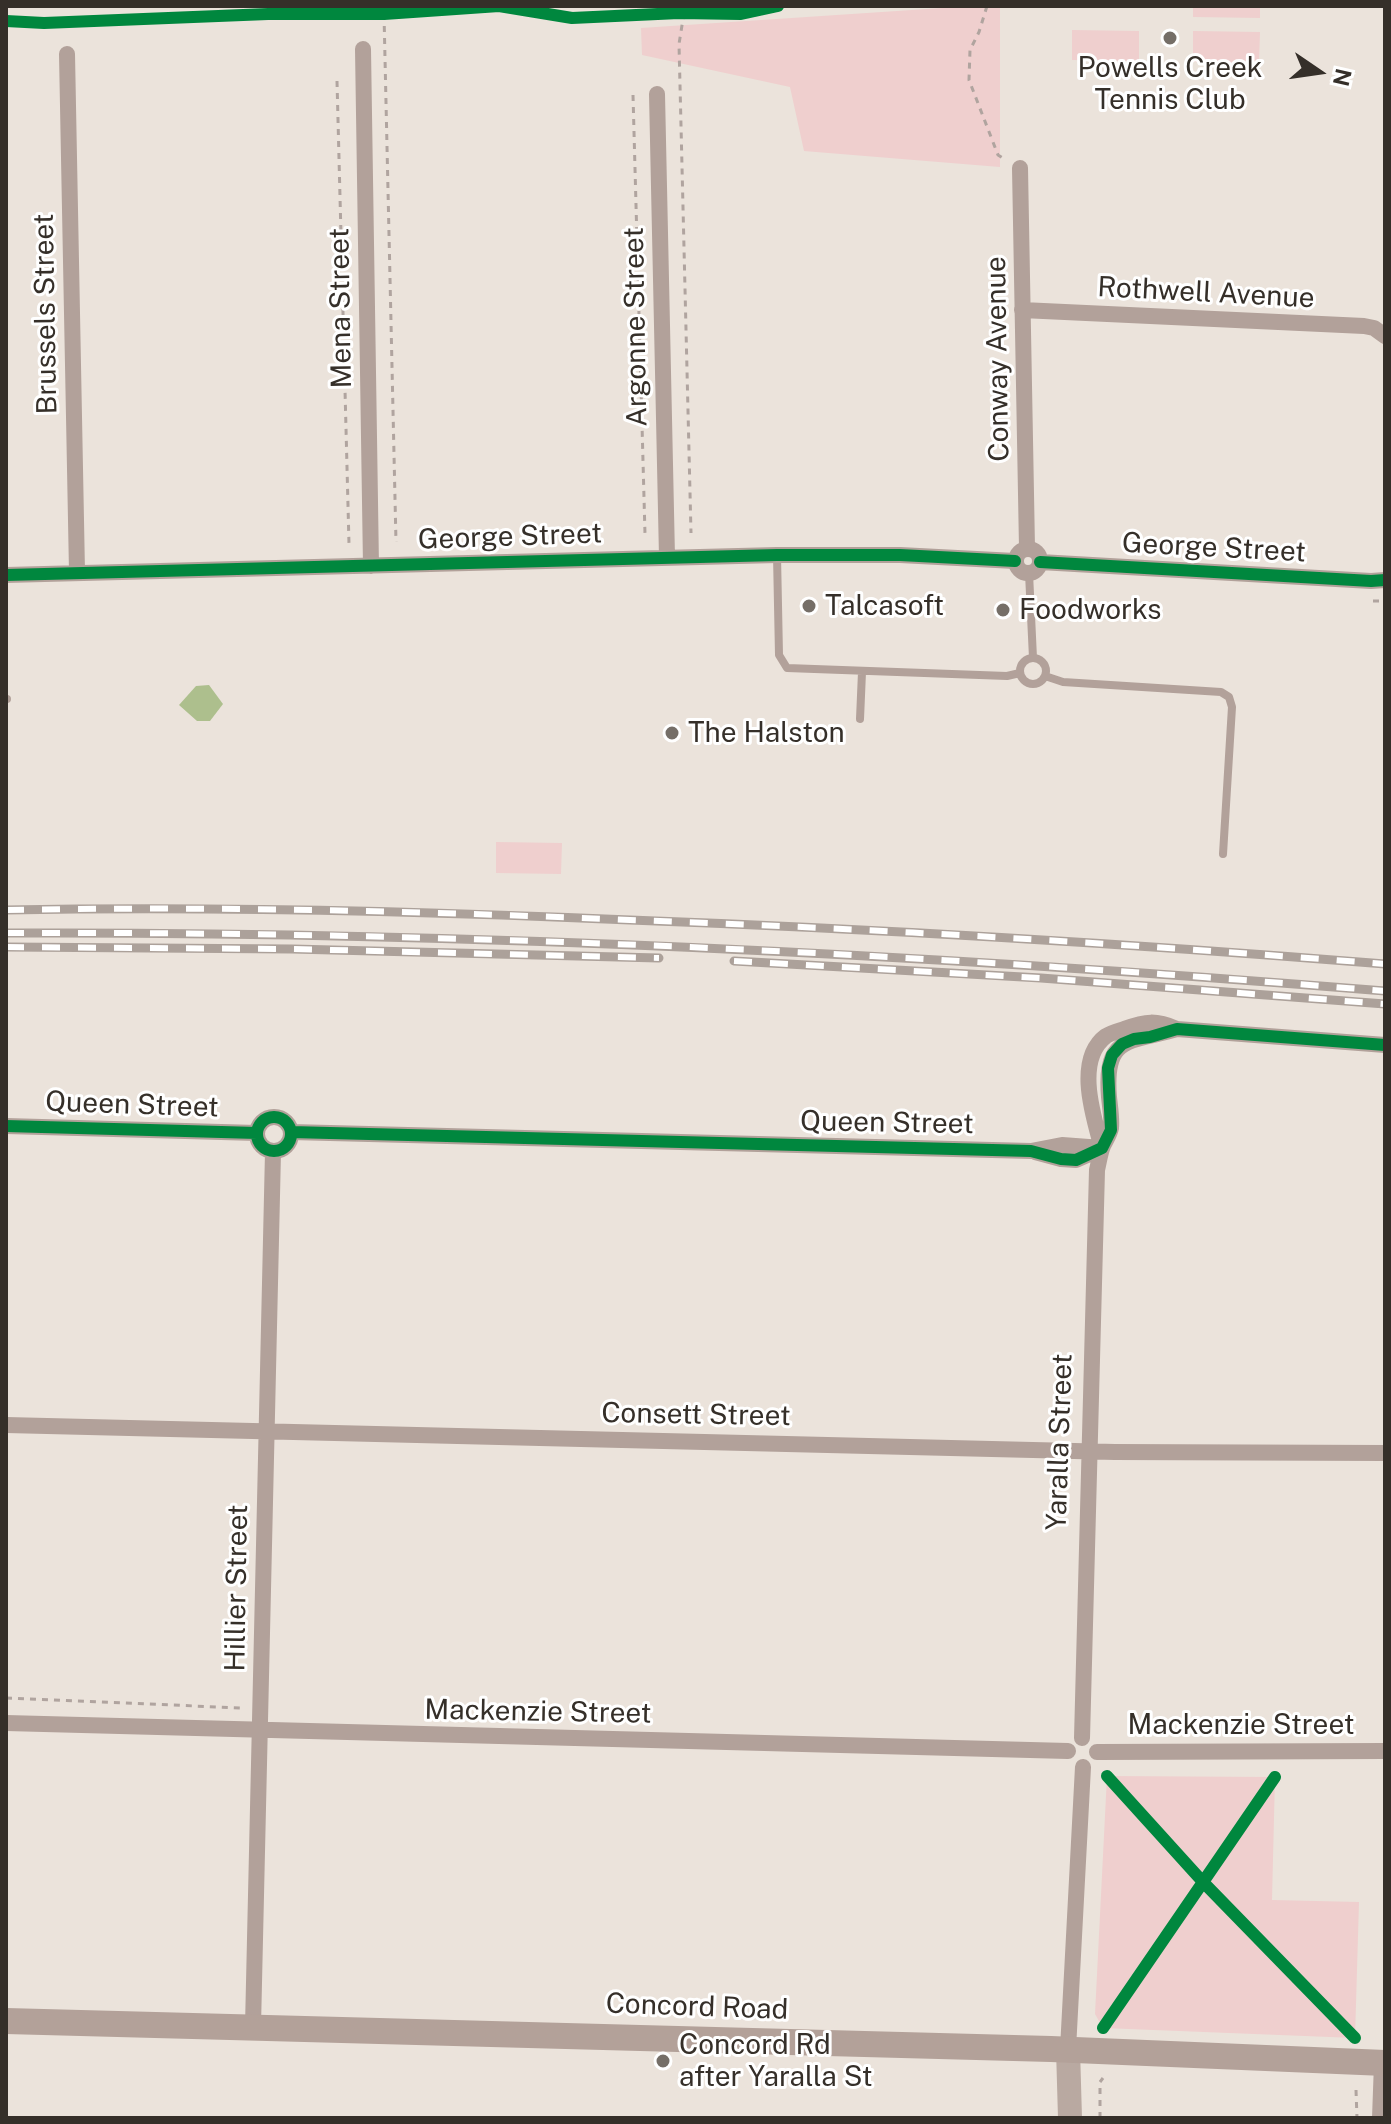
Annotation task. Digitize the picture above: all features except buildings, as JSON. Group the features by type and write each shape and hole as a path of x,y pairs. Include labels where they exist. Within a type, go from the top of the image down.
{"main road":[{"name":"Concord Road","path":"6,2021 1068,2049 1383,2063"}],"street":[{"name":"Mena Street","path":"363,49 371,566"},
{"name":"Brussels Street","path":"67,54 77,572"},
{"name":"Argonne Street","path":"657,94 667,557"},
{"name":"Conway Avenue","path":"1020,168 1027,548"},
{"name":"Rothwell Avenue","path":"1022,310 1364,326 1374,328 1385,336"},
{"path":"1027,548 1037,552 1035,568 1020,571 1015,561 1018,553 1027,548"},
{"name":"George Street","path":"6,575 777,555 900,555 1015,561"},
{"name":"George Street","path":"1035,568 1385,580"},
{"path":"1102,1148 1090,1098 1089,1065 1095,1050 1106,1036 1140,1023 1161,1022 1177,1029 1385,1045"},
{"path":"276,1117 286,1122 291,1137 287,1146 273,1152 259,1144 257,1133 261,1123 276,1117"},
{"name":"Queen Street","path":"6,1126 257,1133"},
{"name":"Queen Street","path":"291,1132 1031,1151 1076,1160 1102,1148"},
{"name":"Yaralla Street","path":"1082,1738 1097,1170 1102,1148"},
{"name":"Hillier Street","path":"253,2026 273,1152"},
{"name":"Consett Street","path":"6,1425 1089,1451 1385,1453"},
{"name":"Mackenzie Street","path":"6,1723 1068,1751"},
{"path":"1082,1738 1093,1742 1097,1752 1093,1762 1083,1767 1072,1763 1068,1751 1073,1741 1082,1738"},
{"name":"Mackenzie Street","path":"1097,1752 1385,1751"},
{"path":"1070,2118 1068,2049 1083,1767"},
{"path":"1380,2118 1383,2063"}],"lane":[{"path":"777,555 779,655 787,668 1007,676 1020,673"},
{"path":"1033,658 1035,568"},
{"path":"1033,658 1044,663 1046,668 1040,682 1031,684 1020,673 1022,663 1033,658"},
{"path":"860,719 862,672"},
{"path":"1045,676 1063,682 1221,692 1229,697 1232,707 1223,854"}],"path":[{"path":"987,6 970,50 969,80 998,155 1020,168"},
{"path":"684,13 679,44 691,533"},
{"path":"664,14 698,13"},
{"path":"369,14 390,14 396,542"},
{"path":"337,81 349,544"},
{"path":"633,95 645,534"},
{"path":"1373,601 1385,601"},
{"path":"6,1698 242,1708"},
{"path":"1100,2118 1100,2082 1103,2078"},
{"path":"1356,2090 1357,2118"}],"shaded area":[{"path":"1000,6 1000,167 804,151 790,87 642,55 641,28"},
{"path":"1193,6 1260,6 1260,18 1193,17"},
{"path":"1072,30 1139,31 1139,61 1072,60"},
{"path":"1193,31 1260,32 1259,63 1193,62"},
{"path":"209,685 223,704 210,721 197,721 179,705 196,686"},
{"path":"496,842 562,843 561,874 496,873"},
{"path":"1107,1776 1275,1777 1272,1900 1359,1902 1355,2038 1103,2028 1095,2014"}],"railway":[{"path":"6,910 240,909 552,917 1008,938 1385,964"},
{"path":"6,933 351,936 696,947 1041,966 1385,991"},
{"path":"6,947 292,949 659,958"},
{"path":"734,961 1041,978 1385,1004"}],"cycle path":[{"path":"6,21 44,23 268,14 384,14 499,6 572,18 679,13 741,14 778,6"},
{"path":"6,575 777,555 900,555 1015,561"},
{"path":"1040,562 1385,580"},
{"path":"291,1132 1031,1151 1076,1160 1102,1148 1111,1130 1108,1068 1112,1055 1122,1044 1134,1039 1177,1029 1385,1045"},
{"path":"274,1117 286,1122 291,1134 286,1146 274,1151 262,1146 257,1134 262,1122 274,1117"},
{"path":"6,1126 257,1133"},
{"path":"1107,1776 1203,1882 1355,2038"},
{"path":"1103,2028 1275,1777"}],"place":[{"name":"Powells Creek Tennis Club","path":"1170,38"},
{"name":"Talcasoft","path":"809,606"},
{"name":"Foodworks","path":"1003,610"},
{"name":"The Halston","path":"672,733"},
{"name":"Concord Rd after Yaralla St","path":"663,2061"}]}
